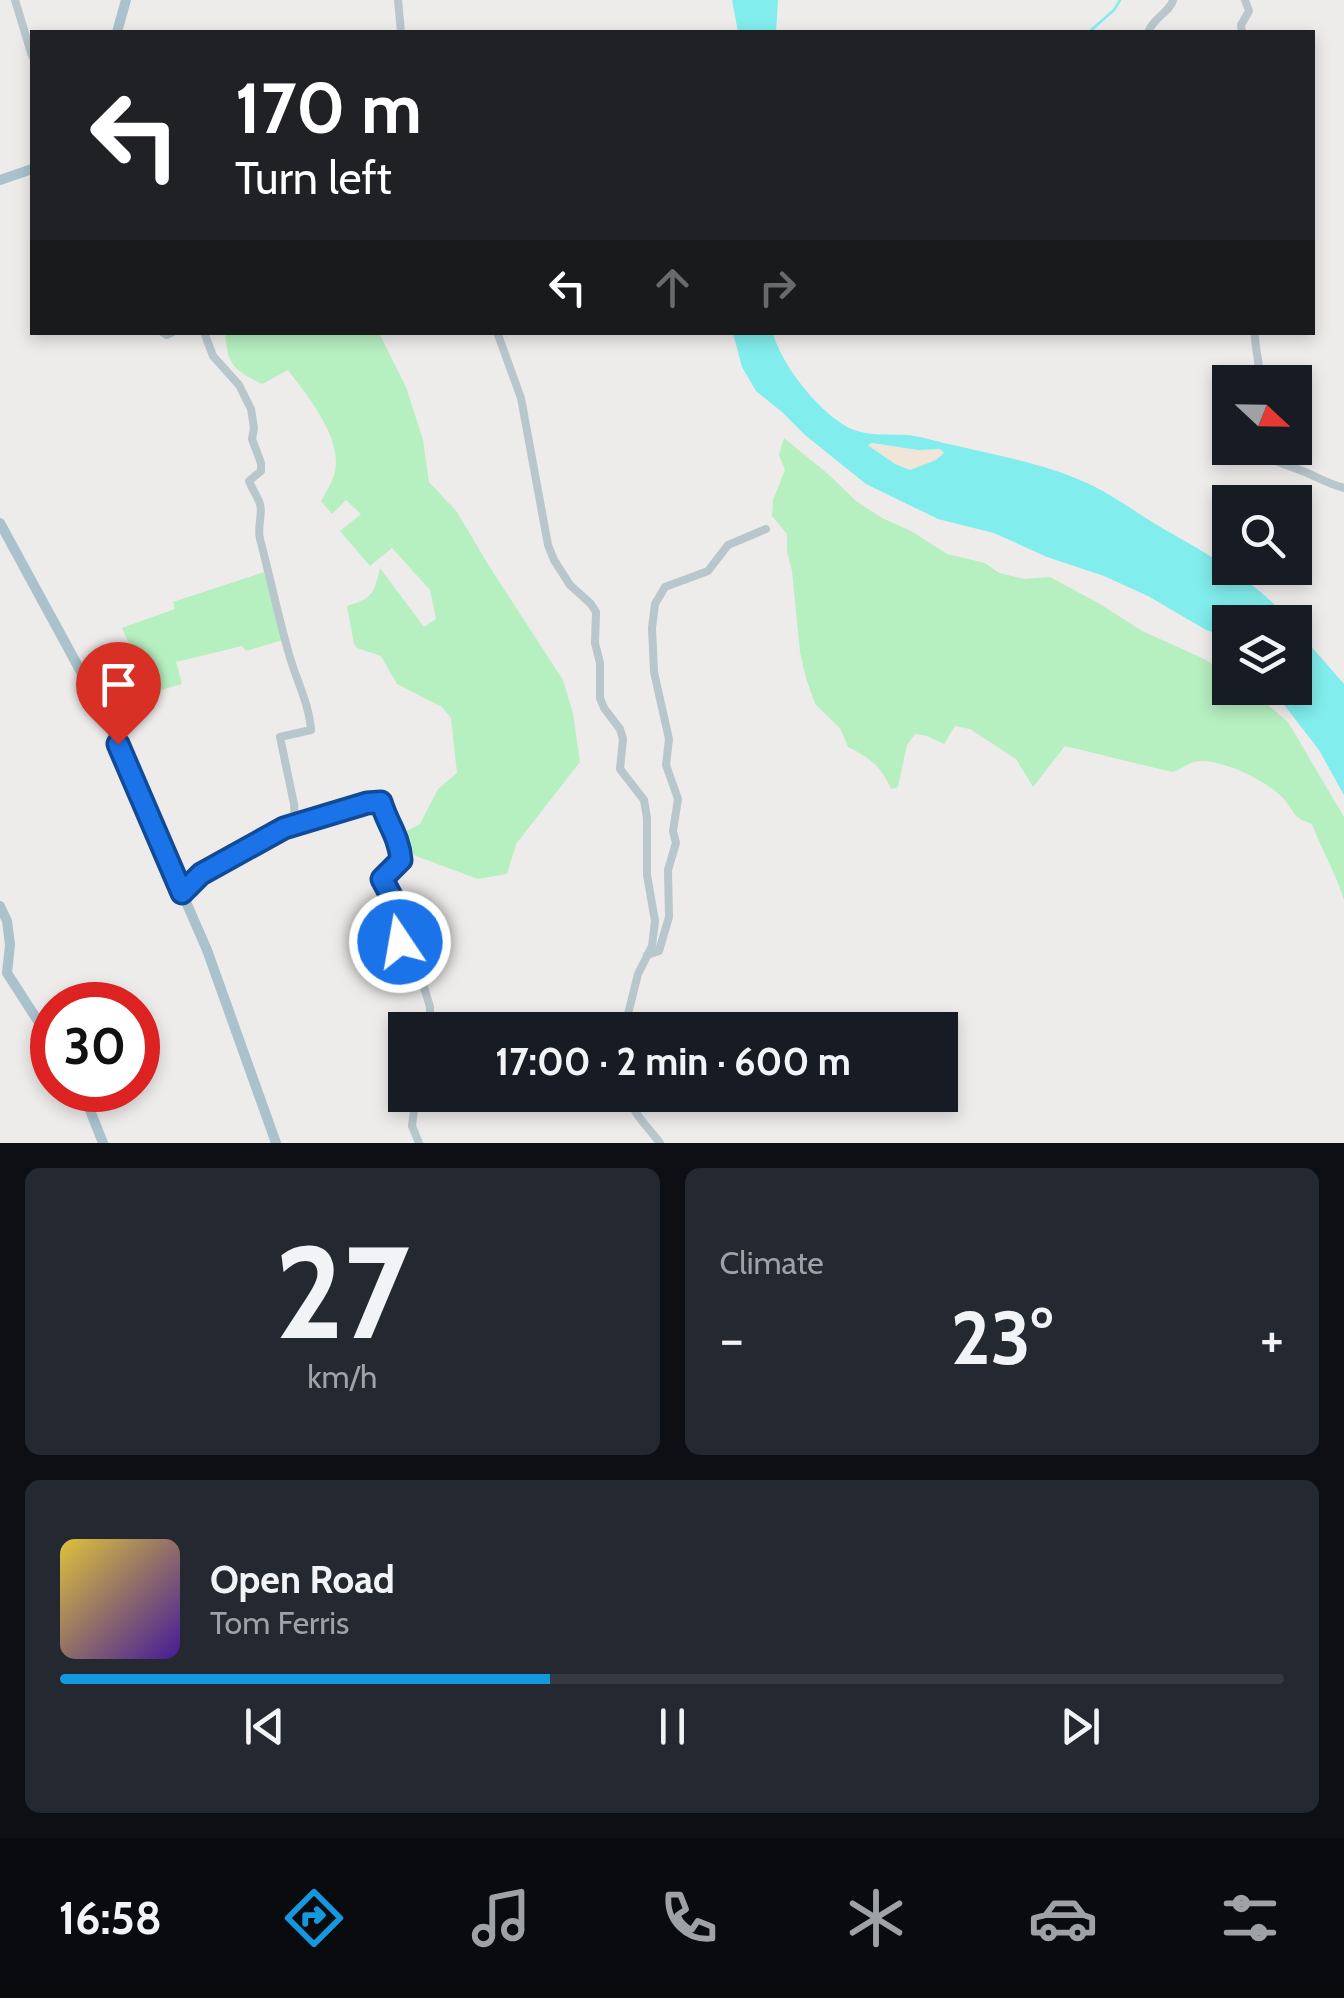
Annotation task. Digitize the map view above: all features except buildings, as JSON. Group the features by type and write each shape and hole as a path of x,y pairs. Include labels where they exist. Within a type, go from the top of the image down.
{"main road":[{"path":"118,30 126,0"},
{"path":"0,180 30,170"},
{"path":"0,523 104,714 207,950 276,1143"},
{"path":"0,906 7,921 10,945 8,973 30,1008"},
{"path":"90,1112 102,1143"}],"street":[{"path":"14,0 30,50"},
{"path":"398,0 401,30"},
{"path":"1149,30 1173,0"},
{"path":"1242,30 1249,12 1246,0"},
{"path":"205,335 213,356 239,386 251,409 252,439 261,471 249,481 260,502 257,525 311,724 311,730 280,737 295,825"},
{"path":"498,335 521,398 548,545 570,585 596,612 600,698 620,729 620,769 644,800 647,874 655,921 652,946 638,974 628,1012"},
{"path":"1255,335 1259,365"},
{"path":"1287,465 1323,483 1344,488"},
{"path":"647,955 659,951 669,916 668,870 676,844 673,832 678,799 666,766 669,738 654,672 655,604 666,587 708,570 728,545 766,530"},
{"path":"182,893 201,874 253,844 295,825 381,802 386,819 396,832 401,860 382,879 397,907 400,942 417,964 430,1012"},
{"path":"414,1112 412,1126 419,1143"},
{"path":"636,1112 660,1143"}],"green space":[{"path":"225,335 380,335 406,387 423,440 429,482 457,512 563,680 573,713 580,762 516,844 507,874 478,879 405,852 403,833 420,824 438,789 457,773 451,718 442,707 397,684 381,656 357,648 347,606 371,594 380,568 424,627 436,619 430,590 392,548 370,566 340,531 361,514 346,500 332,514 321,501 334,475 333,444 321,417 288,370 262,384 239,370 228,352"},
{"path":"784,438 856,501 947,554 985,563 999,573 1025,579 1050,577 1142,631 1212,664 1212,705 1268,705 1288,722 1344,817 1344,900 1312,824 1296,816 1266,784 1216,763 1194,762 1172,772 1065,746 1033,787 1016,759 970,729 955,726 944,744 915,734 907,745 898,787 891,789 879,769 848,747 840,728 815,704 806,678 787,534 772,516 773,500 785,470 779,455"},
{"path":"264,572 283,640 246,651 242,646 176,662 182,684 150,693 144,685 103,697 93,679 138,663 122,628 175,609 173,602"}],"sand":[{"path":"868,443 940,449 944,453 910,470 895,464"}],"water":[{"path":"732,0 778,0 776,30 738,30"},
{"path":"734,335 774,335 805,389 829,414 854,430 916,436 1019,460 1091,485 1212,558 1212,585 1251,585 1274,605 1212,605 1212,632 1206,630 1104,576 1047,557 994,533 938,519 866,484 756,391 742,367","holes":["869,444 940,449 944,453 910,470"]},
{"path":"1312,647 1344,684 1344,795 1319,750 1284,705 1312,705"}],"waterway":[{"path":"1091,30 1120,0"}],"route":[{"path":"118,744 182,893 201,874 284,828 381,802 400,850 401,860 382,879 397,907 400,942"}]}
